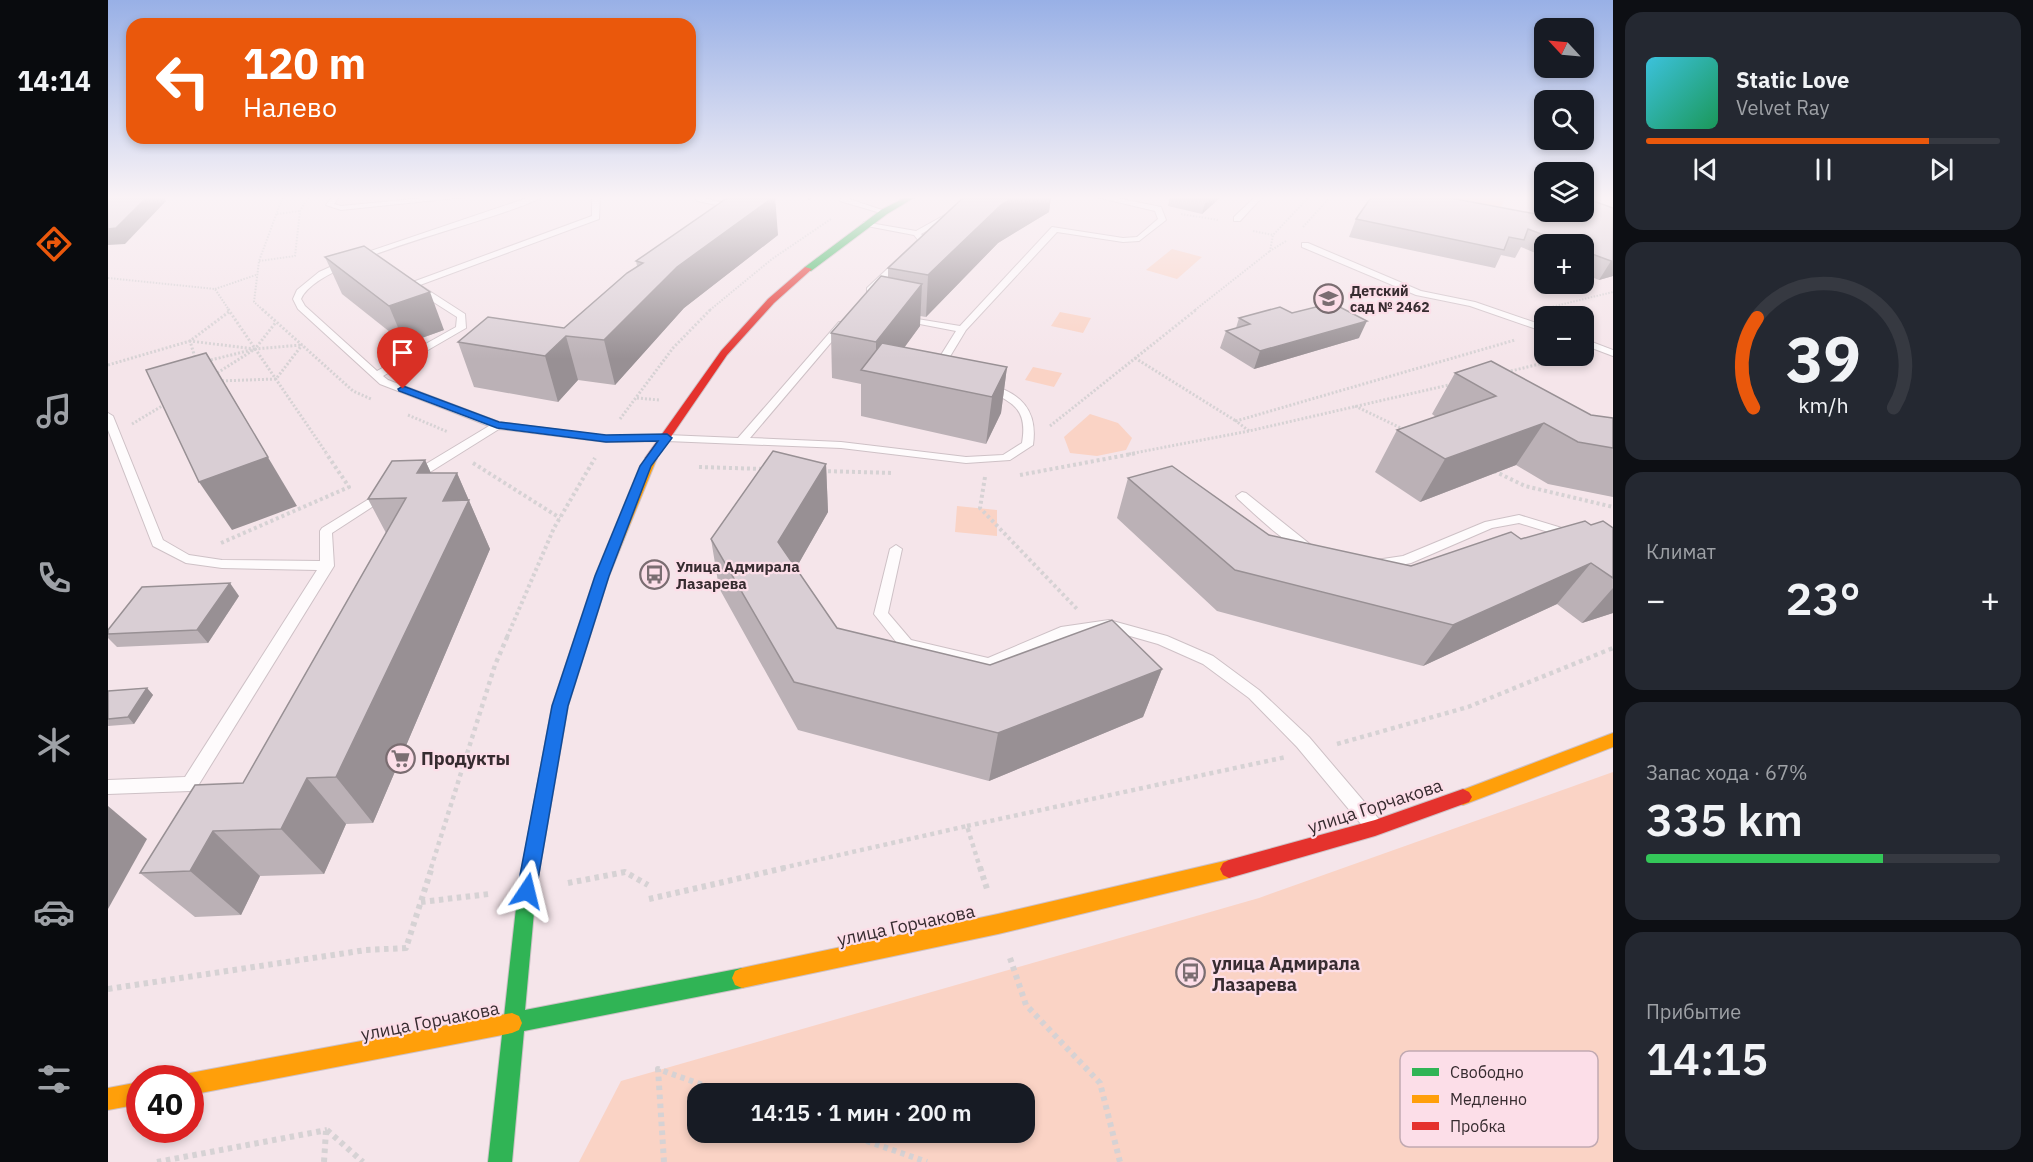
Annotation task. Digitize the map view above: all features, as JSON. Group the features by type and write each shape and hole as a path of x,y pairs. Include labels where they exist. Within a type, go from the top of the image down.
{"street":[{"path":"500,1162 527,891 560,706 602,576 646,466 724,353 771,301 832,250"},
{"name":"улица Горчакова","path":"204,1081 512,1024 998,924 1187,880 1375,828 1529,773 1613,740"},
{"path":"108,1099 126,1096"}],"lane":[{"path":"382,250 322,274 300,291 297,298 301,307 384,382 497,425 606,439 667,438 842,445 966,460 1006,458 1027,445 1031,429 1028,412 1010,397 976,384"},
{"path":"461,328 462,316 413,285 507,250"},
{"path":"862,298 911,250"},
{"path":"945,376 934,374 962,329 1036,250"},
{"path":"1317,250 1419,293 1472,304 1534,325"},
{"path":"741,441 852,313"},
{"path":"889,315 962,329"},
{"path":"377,375 461,328 472,330"},
{"path":"1594,346 1613,353"},
{"path":"108,416 158,543 186,559 222,564 327,566"},
{"path":"108,787 190,784 327,566 326,531 497,425"},
{"path":"1242,496 1297,542 1317,553"},
{"path":"1361,567 1406,560 1490,525 1519,519 1560,530 1585,540"},
{"path":"896,549 881,614 906,644 989,664 1066,631 1094,627 1109,625 1162,640 1208,660 1254,694 1303,742 1375,828"}],"path":[{"path":"259,261 296,256 297,250"},
{"path":"108,989 366,950 406,948 495,664 560,518 606,439 681,339 712,309 786,250"},
{"path":"1027,445 1270,251"},
{"path":"108,278 215,289 256,275"},
{"path":"186,559 349,487 215,289"},
{"path":"1511,317 1613,292"},
{"path":"108,365 190,341 230,311"},
{"path":"212,376 255,349 276,322"},
{"path":"1236,421 1517,339"},
{"path":"190,341 197,363 255,349 302,345 276,379"},
{"path":"190,341 255,349"},
{"path":"1136,358 1249,431"},
{"path":"1504,372 1534,365"},
{"path":"213,381 276,379"},
{"path":"1011,477 1249,431 1458,383"},
{"path":"116,434 174,399"},
{"path":"1355,406 1408,431"},
{"path":"454,451 560,518"},
{"path":"699,467 770,469"},
{"path":"818,471 902,473"},
{"path":"1494,471 1525,486 1613,507"},
{"path":"994,476 985,476 980,508 1094,627"},
{"path":"649,900 967,826 1026,1005 1100,1083 1120,1162"},
{"path":"664,1162 658,1070 696,1083"},
{"path":"157,1162 327,1130"},
{"path":"324,1162 327,1130"},
{"path":"327,1130 363,1162"},
{"path":"873,1143 927,1162"}],"shaded area":[{"path":"1170,250 1202,257 1177,279 1146,270"},
{"path":"1060,312 1091,318 1083,333 1051,326"},
{"path":"1033,367 1062,373 1054,387 1025,380"},
{"path":"1090,414 1118,423 1132,438 1126,450 1097,456 1070,453 1064,437"},
{"path":"957,506 997,510 997,536 955,532"},
{"path":"1613,772 1613,1162 579,1162 621,1081 1259,898"}],"building":[{"path":"349,250 370,250 430,292 389,306 325,257"},
{"path":"652,250 700,250 677,267 604,340 566,336 545,356 458,342 488,317 564,328 627,273 643,263 636,261"},
{"path":"907,250 954,250 928,275 888,268"},
{"path":"1594,250 1613,250 1613,261 1594,255"},
{"path":"881,276 922,284 876,342 831,333"},
{"path":"1332,303 1367,321 1260,351 1226,331 1250,324 1239,318 1280,307 1292,313"},
{"path":"882,343 1007,367 992,397 861,370"},
{"path":"206,353 268,457 199,482 146,370"},
{"path":"1491,361 1591,415 1613,418 1613,448 1578,442 1544,423 1445,459 1397,430 1496,396 1455,373"},
{"path":"773,451 826,464 778,542 837,628 990,665 1112,620 1162,669 998,733 794,682 711,539"},
{"path":"425,460 417,473 457,473 443,501 469,500 336,777 307,778 281,829 213,831 190,871 140,873 195,785 243,783 406,498 368,499 392,461"},
{"path":"1172,466 1269,535 1411,566 1511,532 1521,539 1585,521 1591,525 1603,521 1613,528 1613,578 1591,563 1453,625 1235,570 1128,478"},
{"path":"230,583 197,630 108,634 108,630 142,587"},
{"path":"147,688 128,717 108,719 108,691"}],"traffic: fast":[{"path":"808,269 833,250"},
{"path":"500,1162 527,890"},
{"path":"512,1023 742,978"}],"traffic: slow":[{"path":"527,890 560,706 602,576 651,458"},
{"path":"1463,797 1613,740"},
{"path":"742,978 998,924 1229,869"},
{"path":"204,1081 512,1023"},
{"path":"108,1099 126,1096"}],"traffic: jam":[{"path":"651,458 724,353 771,301 808,269"},
{"path":"1229,869 1375,828 1463,797"}],"place":[{"name":"Детский сад № 2462","path":"1329,299"},
{"name":"Улица Адмирала Лазарева","path":"655,575"},
{"name":"Продукты","path":"400,758"},
{"name":"улица Адмирала Лазарева","path":"1191,973"}],"route":[{"path":"403,389 497,425 606,439 667,438 646,466 602,576 560,706 527,891"}]}
